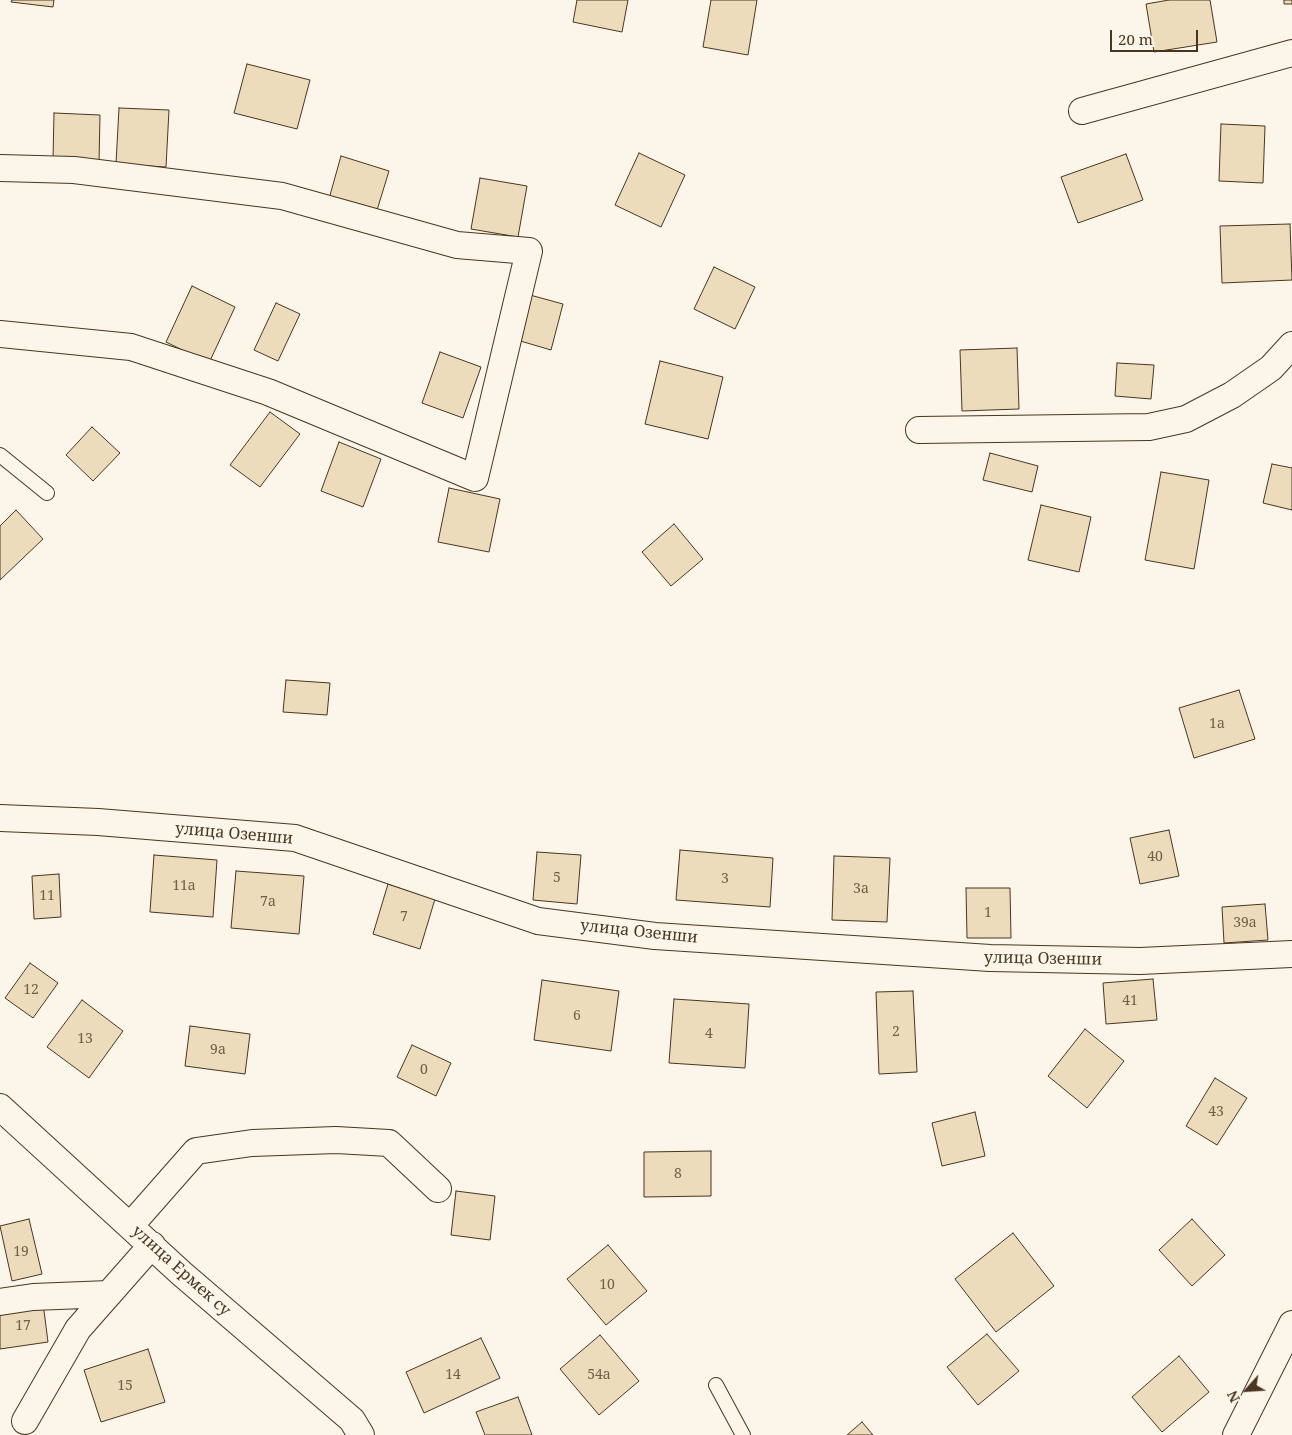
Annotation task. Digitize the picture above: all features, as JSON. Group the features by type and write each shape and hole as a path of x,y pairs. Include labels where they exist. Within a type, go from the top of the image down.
{"street":[{"path":"1082,111 1292,54"},
{"path":"0,168 74,170 282,196 457,245 528,251 475,478 268,392 131,347 0,334"},
{"path":"919,430 1149,427 1186,419 1232,395 1271,368 1292,345"},
{"name":"улица Озенши","path":"0,818 98,822 296,838 538,921 655,936 990,958 1140,961 1292,954"},
{"name":"улица Ермек су","path":"0,1107 152,1246 352,1420 361,1435"},
{"path":"130,1226 196,1151 252,1144 336,1140 389,1143 438,1189"},
{"path":"25,1421 78,1329 152,1246"},
{"path":"0,1302 33,1297 109,1294"},
{"path":"1236,1435 1292,1324"}],"lane":[{"path":"0,455 47,493"},
{"path":"716,1385 743,1435"}],"building":[{"path":"12,0 54,0 53,7 11,2"},
{"path":"577,0 628,0 622,32 573,22"},
{"path":"711,0 757,0 748,55 703,47"},
{"path":"1169,0 1210,0 1217,42 1154,52 1146,4"},
{"path":"1284,0 1292,0 1292,4 1284,4"},
{"path":"247,64 310,80 297,129 234,113"},
{"path":"119,108 169,110 166,167 116,164"},
{"path":"54,113 100,115 99,162 53,160"},
{"path":"1221,124 1265,126 1263,183 1219,181"},
{"path":"639,153 685,175 661,227 615,205"},
{"path":"1126,154 1143,200 1078,223 1061,177"},
{"path":"341,156 389,171 374,220 327,206"},
{"path":"480,178 527,186 518,237 471,229"},
{"path":"1290,224 1292,280 1222,283 1220,226"},
{"path":"714,267 755,287 735,329 694,309"},
{"path":"192,286 235,307 209,363 166,342"},
{"path":"530,295 563,304 551,350 517,340"},
{"path":"276,303 300,314 278,361 254,350"},
{"path":"1017,348 1019,409 962,411 960,350"},
{"path":"440,352 481,367 463,418 422,403"},
{"path":"660,361 723,377 708,439 645,424"},
{"path":"1117,363 1154,365 1151,399 1115,396"},
{"path":"270,412 300,434 260,487 230,465"},
{"path":"92,427 120,453 93,481 66,455"},
{"path":"339,442 381,459 363,507 321,491"},
{"path":"990,453 1038,466 1032,492 983,480"},
{"path":"1272,464 1292,468 1292,510 1263,503"},
{"path":"1161,472 1209,480 1194,569 1145,560"},
{"path":"449,488 500,499 489,552 438,542"},
{"path":"1041,505 1091,517 1079,572 1028,560"},
{"path":"16,510 43,539 0,580 0,526"},
{"path":"674,524 703,559 671,586 642,552"},
{"path":"286,680 330,683 327,715 283,712"},
{"path":"1239,690 1255,739 1194,758 1179,708"},
{"path":"1169,830 1179,876 1140,884 1130,838"},
{"path":"680,850 773,858 770,907 676,900"},
{"path":"537,852 581,855 577,904 533,900"},
{"path":"154,855 217,860 213,917 150,912"},
{"path":"834,856 890,858 887,922 832,920"},
{"path":"236,871 304,876 299,934 231,928"},
{"path":"59,874 61,917 34,919 32,876"},
{"path":"388,884 435,899 420,949 373,934"},
{"path":"966,888 1010,888 1011,938 967,938"},
{"path":"1265,904 1268,940 1224,943 1222,907"},
{"path":"30,963 58,983 33,1018 5,998"},
{"path":"1153,979 1157,1020 1106,1024 1103,983"},
{"path":"542,980 619,991 611,1051 534,1040"},
{"path":"913,991 917,1072 879,1074 876,992"},
{"path":"674,999 749,1004 745,1068 669,1063"},
{"path":"82,1000 123,1031 89,1078 47,1047"},
{"path":"190,1026 250,1034 245,1074 185,1066"},
{"path":"1085,1029 1124,1061 1087,1108 1048,1076"},
{"path":"412,1045 451,1063 436,1096 397,1077"},
{"path":"1215,1078 1247,1098 1217,1145 1186,1126"},
{"path":"975,1112 985,1156 942,1166 932,1123"},
{"path":"711,1151 711,1196 644,1197 644,1152"},
{"path":"456,1191 495,1196 490,1240 451,1235"},
{"path":"29,1219 42,1274 12,1281 0,1226"},
{"path":"1192,1219 1225,1255 1192,1286 1159,1250"},
{"path":"1013,1233 1054,1286 996,1332 955,1279"},
{"path":"608,1245 647,1291 606,1325 567,1279"},
{"path":"43,1303 48,1342 0,1349 0,1309"},
{"path":"987,1334 1019,1371 978,1405 947,1367"},
{"path":"600,1335 639,1381 599,1415 560,1369"},
{"path":"481,1338 500,1378 424,1413 406,1372"},
{"path":"148,1349 165,1402 101,1422 84,1370"},
{"path":"1179,1356 1209,1392 1162,1432 1132,1397"},
{"path":"518,1397 532,1435 485,1435 476,1412"},
{"path":"862,1422 873,1435 847,1435"}]}
